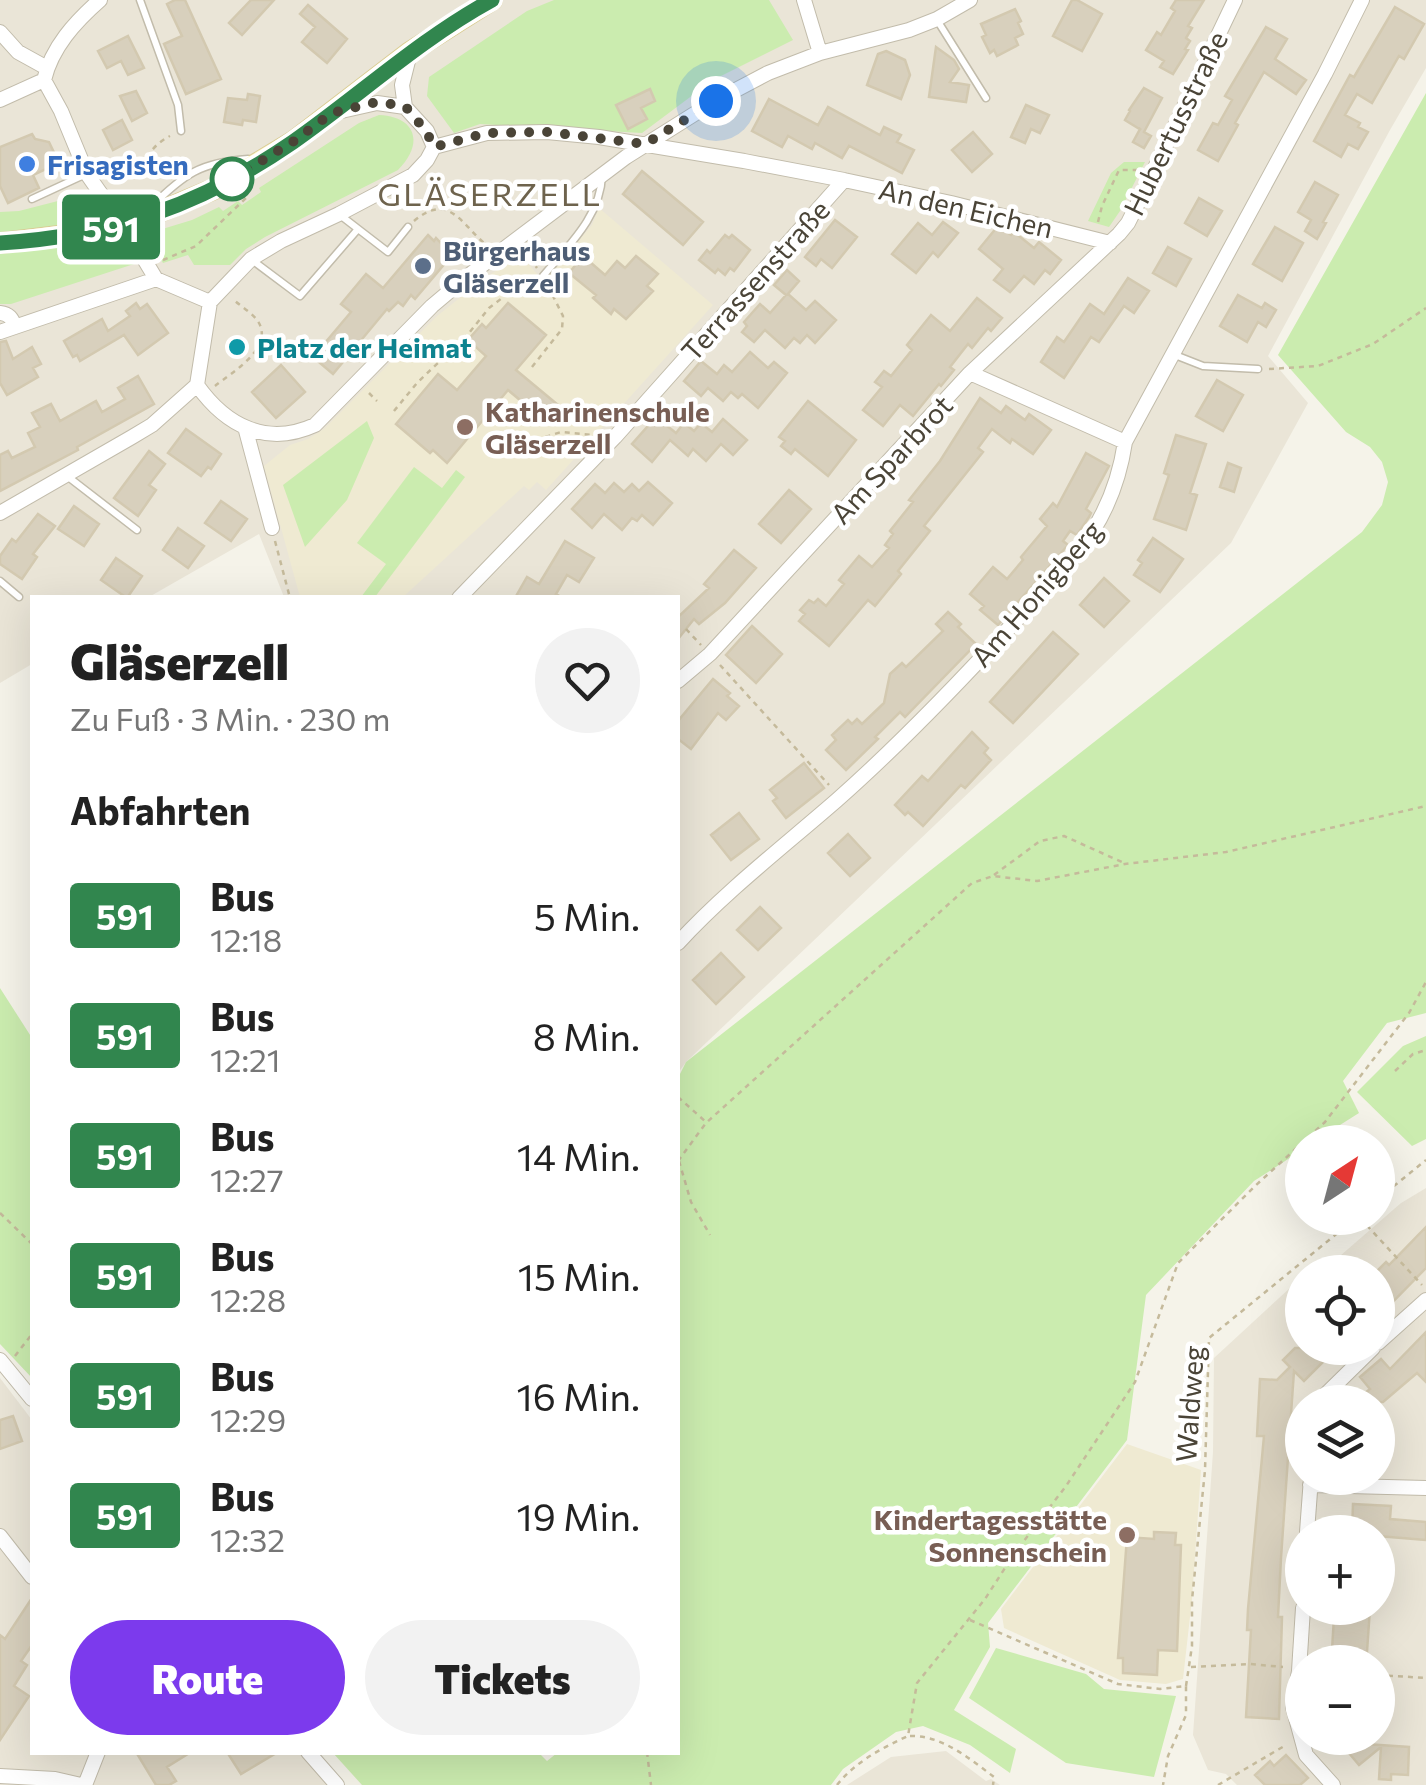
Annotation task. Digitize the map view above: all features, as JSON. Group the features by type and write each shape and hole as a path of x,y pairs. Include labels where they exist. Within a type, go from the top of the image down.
{"main road":[{"path":"0,243 74,234 140,220 214,189 270,157 410,52 492,0"}],"street":[{"path":"0,100 46,74 64,38 100,0"},
{"path":"804,0 820,53"},
{"path":"200,390 228,418 263,434 298,433 315,425 464,278 645,144 768,73 820,53 936,19 970,0"},
{"name":"Hubertusstraße","path":"1110,242 1128,223 1235,0"},
{"name":"Am Honigberg","path":"680,942 702,917 840,797 957,685 1092,536 1110,501 1125,442 1362,0"},
{"path":"0,32 46,74 94,184 148,266 210,302"},
{"path":"0,513 152,424 200,390 210,302 251,260 413,175 427,160 434,147 405,106 402,85 410,52"},
{"path":"332,113 377,102 405,106"},
{"name":"An den Eichen","path":"434,147 487,133 548,132 645,144 950,202 1110,242"},
{"name":"Terrassenstraße","path":"462,595 615,437 844,180"},
{"name":"Am Sparbrot","path":"680,679 710,654 970,374 1110,242"},
{"path":"8,329 148,266"},
{"path":"0,313 12,319 8,329"},
{"path":"970,374 1125,442"},
{"path":"246,427 272,528"},
{"path":"1395,1327 1426,1300"},
{"path":"3,1364 30,1398"},
{"path":"1335,1385 1355,1365"},
{"path":"1395,1486 1426,1488"},
{"path":"0,1536 30,1575"},
{"path":"0,1776 83,1785 97,1755"},
{"path":"311,1755 337,1785"},
{"path":"1306,1755 1333,1785"}],"lane":[{"path":"140,0 178,104 181,131"},
{"path":"936,19 986,98"},
{"path":"543,276 596,210 602,174"},
{"path":"32,199 94,184"},
{"path":"340,214 388,252 408,227"},
{"path":"251,260 300,296 358,229"},
{"path":"1174,355 1203,366 1258,369"},
{"path":"66,475 137,530"},
{"path":"0,581 19,596"}],"path":[{"path":"138,176 148,154 160,141 181,131"},
{"path":"94,184 186,164"},
{"path":"1092,237 1119,170 1154,170"},
{"path":"148,266 196,246 248,197 244,193"},
{"path":"408,227 425,212 444,209 460,216 474,234"},
{"path":"526,252 533,262"},
{"path":"394,411 489,308 543,276 563,316 562,329 532,367"},
{"path":"200,390 255,355 262,337 259,323 222,290"},
{"path":"1258,369 1318,366 1372,344 1426,308"},
{"path":"536,440 561,432 615,437"},
{"path":"272,528 289,595"},
{"path":"686,628 840,797"},
{"path":"993,876 1037,880 1226,852 1426,806"},
{"path":"680,1157 706,1123 972,883 993,876 1040,841 1064,836 1125,864"},
{"path":"1321,1125 1409,1013 1426,982"},
{"path":"1395,1071 1414,1054 1426,1050"},
{"path":"680,1099 706,1123"},
{"path":"1395,1186 1426,1160"},
{"path":"908,1736 917,1683 1066,1486 1134,1382 1178,1262 1285,1162"},
{"path":"680,1166 691,1202 710,1235"},
{"path":"0,1214 30,1242"},
{"name":"Waldweg","path":"1163,1785 1168,1756 1186,1715 1205,1470 1209,1338 1337,1235"},
{"path":"1374,1235 1426,1290"},
{"path":"3,1364 30,1336"},
{"path":"969,1619 1118,1684 1160,1689 1186,1686"},
{"path":"1189,1668 1250,1664 1285,1668"},
{"path":"1395,1676 1426,1678"},
{"path":"837,1785 845,1774 908,1736 920,1736 956,1749 994,1777 994,1785"},
{"path":"1218,1785 1285,1746"},
{"path":"647,1755 651,1785"}],"shaded area":[{"path":"0,0 1426,0 1426,68 1268,356 1308,403 1231,543 680,1070 680,595 283,595 259,534 152,595 30,595 30,665 0,683"},
{"name":"Katharinenschule Gläserzell","path":"599,208 713,305 546,490 537,482 529,490 524,486 405,595 299,595 264,466 290,445 324,429 437,316 481,281 520,254 543,281 592,225"},
{"path":"1426,1188 1426,1785 1237,1785 1226,1774 1208,1770 1193,1735 1213,1452 1214,1358 1285,1293 1285,1365 1395,1365 1395,1255 1341,1255 1364,1235 1395,1235 1395,1208"},
{"path":"0,1378 30,1417 30,1755 303,1755 328,1785 0,1785"},
{"name":"Kindertagesstätte Sonnenschein","path":"1127,1444 1201,1470 1183,1679 1166,1684 1120,1680 1004,1628 1001,1609"},
{"path":"946,1751 986,1781 991,1779 1000,1785 847,1785 891,1757"}],"green space":[{"path":"554,0 769,0 793,40 713,80 642,133 480,124 454,133 427,96 429,77 527,11"},
{"path":"1426,93 1426,1013 1387,1023 1343,1081 1359,1113 1340,1125 1285,1125 1285,1161 1254,1181 1146,1295 1127,1440 988,1623 990,1647 954,1710 1016,1749 1010,1773 970,1745 923,1726 896,1732 843,1769 831,1785 362,1785 335,1755 541,1755 547,1761 554,1755 680,1755 680,1074 686,1062 1362,532 1382,505 1388,482 1382,462 1370,447 1346,432 1278,355"},
{"path":"379,115 402,121 412,134 411,151 398,170 265,237 230,265 194,265 188,255 163,263 146,234 219,207 223,211 238,201 242,205 261,192 259,188 359,123"},
{"path":"1124,162 1145,162 1120,211 1109,227 1088,221 1111,173"},
{"path":"85,194 100,220 63,228 0,233 0,212"},
{"path":"115,237 134,264 11,304 0,304 0,253"},
{"path":"367,421 374,438 347,500 305,547 283,485"},
{"path":"414,467 442,488 456,470 465,477 376,595 363,595 386,564 357,543"},
{"path":"0,988 30,1035 30,1376 0,1344"},
{"path":"1426,1036 1426,1139 1412,1146 1395,1125 1357,1092 1403,1046"},
{"path":"996,1648 1086,1674 1104,1689 1176,1696 1154,1777 1066,1763 969,1698"}],"building":[{"path":"185,0 221,79 186,94 164,44 182,36 167,4"},
{"path":"251,0 274,0 242,35 229,23"},
{"path":"1072,0 1102,14 1082,51 1053,36"},
{"path":"1176,0 1204,0 1188,26 1192,28 1186,38 1190,41 1185,49 1188,50 1173,74 1160,67 1164,61 1146,50 1157,32 1161,35 1175,11 1171,8"},
{"path":"308,5 347,39 327,63 302,42 315,27 300,14"},
{"path":"1395,7 1424,24 1404,59 1399,56 1372,103 1357,94 1345,115 1368,132 1358,149 1348,144 1341,157 1314,141 1350,75 1354,77"},
{"path":"1015,9 1023,34 1015,38 1018,45 997,56 994,50 990,53 981,24"},
{"path":"1266,27 1287,39 1275,59 1306,80 1296,94 1264,72 1218,161 1198,150 1232,100 1225,96"},
{"path":"128,36 144,68 128,75 121,61 107,68 98,51"},
{"path":"936,47 954,60 959,69 950,82 969,85 966,102 929,97"},
{"path":"886,51 905,60 910,75 901,99 867,85 878,54"},
{"path":"1144,88 1162,98 1144,132 1151,136 1144,148 1133,142 1140,129 1125,120"},
{"path":"650,89 655,101 641,108 647,119 628,129 616,105"},
{"path":"136,91 147,113 132,121 120,96"},
{"path":"248,94 260,96 256,122 224,122 228,98 247,100"},
{"path":"769,99 818,125 828,107 880,135 884,127 901,135 897,142 914,150 902,173 849,146 842,158 815,143 812,149 788,136 782,147 752,131"},
{"path":"1026,105 1049,115 1040,133 1031,129 1025,143 1011,137"},
{"path":"122,120 132,140 113,150 103,130"},
{"path":"973,132 992,154 972,172 952,150"},
{"path":"32,134 35,139 49,142 59,163 33,175 39,188 8,203 0,186 0,147"},
{"path":"642,171 703,222 683,245 623,194"},
{"path":"1315,182 1338,195 1317,239 1305,231 1311,220 1298,212"},
{"path":"1199,198 1222,211 1207,236 1185,223"},
{"path":"835,220 857,237 832,268 821,259 816,266 805,257"},
{"path":"943,222 958,233 938,257 933,252 916,273 892,254 918,223 932,235"},
{"path":"998,226 1011,235 1014,232 1034,248 1039,242 1061,260 1050,274 1045,270 1034,284 1024,276 1010,292 994,280 1003,269 979,249"},
{"path":"1275,227 1303,243 1282,281 1253,264"},
{"path":"428,235 452,255 415,299 411,295 403,306 398,302 387,309 333,374 313,357 351,312 341,304 366,274 383,288"},
{"path":"725,235 732,235 750,250 734,271 730,268 725,275 718,269 715,273 699,260"},
{"path":"1168,247 1191,259 1176,286 1153,273"},
{"path":"583,256 605,275 617,261 625,268 636,256 658,274 647,286 653,291 626,319 614,309 611,314 593,298 596,295 569,273"},
{"path":"787,270 799,281 788,294 806,310 815,301 836,320 815,343 807,335 800,343 794,338 785,348 765,330 754,342 742,332 747,326 744,322 760,304 770,313 786,295 774,285"},
{"path":"1128,278 1149,291 1134,313 1124,306 1099,342 1091,337 1064,378 1041,362 1057,337 1064,342 1090,304 1104,314"},
{"path":"1238,295 1262,308 1265,303 1276,310 1266,327 1258,322 1247,342 1220,326"},
{"path":"977,298 1002,318 972,348 968,344 950,367 954,370 913,416 900,405 883,426 863,410 882,387 875,382 884,371 891,376 912,350 907,345 931,315 950,331"},
{"path":"136,303 140,309 147,304 168,333 138,355 124,335 80,361 77,355 73,357 64,341 102,319 108,331 130,316 126,311"},
{"path":"508,303 546,335 516,370 558,405 545,421 508,390 447,463 396,424 438,374 457,390 486,356 468,340 482,324 486,328"},
{"path":"6,341 13,359 32,347 41,364 33,368 38,377 7,395 0,383 0,342"},
{"path":"750,352 768,368 774,362 787,373 758,408 742,394 738,398 731,392 723,401 708,388 701,396 684,381 701,361 717,374 724,365 732,372"},
{"path":"281,365 305,392 276,418 252,392"},
{"path":"138,376 154,404 0,491 0,455 8,451 12,458 35,447 28,433 40,427 32,413 51,404 60,421 96,401 102,412 125,399 118,388"},
{"path":"1217,380 1243,395 1223,431 1196,416"},
{"path":"980,398 1001,413 1006,406 1025,420 1029,414 1051,430 1033,454 992,429 978,448 983,452 924,526 930,531 898,571 901,574 875,606 868,600 829,646 799,621 805,614 800,610 809,600 814,603 818,599 826,606 844,584 839,580 859,556 872,567 889,548 885,545 893,534 890,531"},
{"path":"808,401 856,440 828,476 795,449 791,454 781,446 785,441 779,437"},
{"path":"656,417 676,433 684,423 694,431 701,423 712,432 723,419 747,440 733,455 721,444 706,461 693,449 688,456 670,440 652,462 632,444"},
{"path":"186,429 221,454 201,476 168,453"},
{"path":"1176,435 1206,444 1190,493 1197,495 1186,530 1154,519 1169,475 1164,473"},
{"path":"149,451 165,464 149,485 156,490 138,516 114,498"},
{"path":"1086,453 1109,466 1086,509 1091,513 1089,517 1077,535 1070,531 1063,541 1068,545 998,625 980,610 984,606 970,594 993,567 1007,579 1023,560 1021,557 1047,526 1040,519 1053,503 1057,507"},
{"path":"1228,463 1241,468 1234,492 1220,487"},
{"path":"648,482 672,503 653,525 642,515 637,521 632,518 622,530 604,514 592,528 572,509 595,484 605,493 614,483 624,492 632,484 639,491"},
{"path":"789,490 811,509 781,543 759,524"},
{"path":"221,501 247,519 231,541 205,523"},
{"path":"74,506 99,524 84,546 58,529"},
{"path":"38,514 55,526 33,554 37,557 22,579 0,564 0,556"},
{"path":"178,528 204,546 188,568 163,550"},
{"path":"1153,538 1183,559 1160,592 1134,575 1142,563 1138,560"},
{"path":"565,541 594,558 579,582 567,575 558,595 517,595 527,577 539,584"},
{"path":"734,550 756,568 725,603 699,624 694,619 680,636 680,615 709,588 704,584"},
{"path":"116,558 142,576 129,595 123,595 101,580"},
{"path":"1104,578 1129,601 1104,627 1080,605"},
{"path":"948,612 976,644 905,717 900,712 846,770 826,750 836,740 832,735 848,720 852,724 857,719 862,724 884,703 890,674 902,663 906,667 943,631 936,624"},
{"path":"752,626 782,654 756,683 726,655"},
{"path":"1053,632 1078,654 1013,723 990,702"},
{"path":"713,679 739,706 726,720 718,713 691,749 680,741 680,719"},
{"path":"972,732 988,748 984,753 991,760 923,826 908,812 905,815 895,805 922,776 928,781"},
{"path":"804,763 824,788 786,818 770,790"},
{"path":"739,813 759,839 731,860 711,835"},
{"path":"848,834 870,858 850,876 828,853"},
{"path":"760,907 781,928 758,950 737,930"},
{"path":"721,953 744,977 716,1004 693,980"},
{"path":"1426,1227 1426,1268 1395,1300 1395,1259"},
{"path":"1426,1332 1426,1382 1417,1373 1395,1392 1395,1385 1367,1385 1360,1377 1374,1365 1386,1365 1390,1369"},
{"path":"1320,1365 1304,1381 1294,1371 1293,1385 1285,1385 1279,1719 1246,1717 1251,1630 1247,1630 1248,1609 1264,1436 1257,1436 1260,1379 1277,1380 1290,1367"},
{"path":"13,1416 22,1441 0,1449 0,1420"},
{"path":"1353,1504 1391,1506 1390,1515 1353,1515"},
{"path":"1395,1519 1426,1522 1426,1540 1395,1537"},
{"path":"1154,1532 1176,1533 1175,1545 1181,1545 1177,1651 1158,1650 1157,1675 1123,1673 1123,1658 1118,1658 1127,1537 1154,1539"},
{"path":"30,1601 30,1648 21,1661 27,1665 14,1686 29,1696 0,1740 0,1635 5,1639"},
{"path":"1334,1625 1369,1625 1367,1645 1332,1645"},
{"path":"1395,1746 1409,1747 1408,1775 1391,1774 1391,1780 1379,1779 1380,1755 1395,1755"},
{"path":"138,1755 186,1755 167,1767 176,1781 156,1785"},
{"path":"229,1755 273,1755 241,1774"},
{"path":"1286,1755 1308,1778 1300,1785 1265,1785 1255,1775 1270,1761 1274,1766"},
{"path":"1351,1755 1371,1755 1359,1765"}],"bus line":[{"name":"591","path":"0,243 122,225 214,189 294,141 410,52 492,0"}],"place":[{"name":"Frisagisten","path":"27,164"},
{"name":"Bürgerhaus Gläserzell","path":"423,266"},
{"name":"Platz der Heimat","path":"237,347"},
{"name":"Katharinenschule Gläserzell","path":"465,427"},
{"name":"Kindertagesstätte Sonnenschein","path":"1127,1535"}],"district":[{"name":"GLÄSERZELL","path":"490,193"}],"route":[{"path":"232,179 332,113 377,102 405,106 434,147 487,133 548,132 645,144 716,101"}]}
